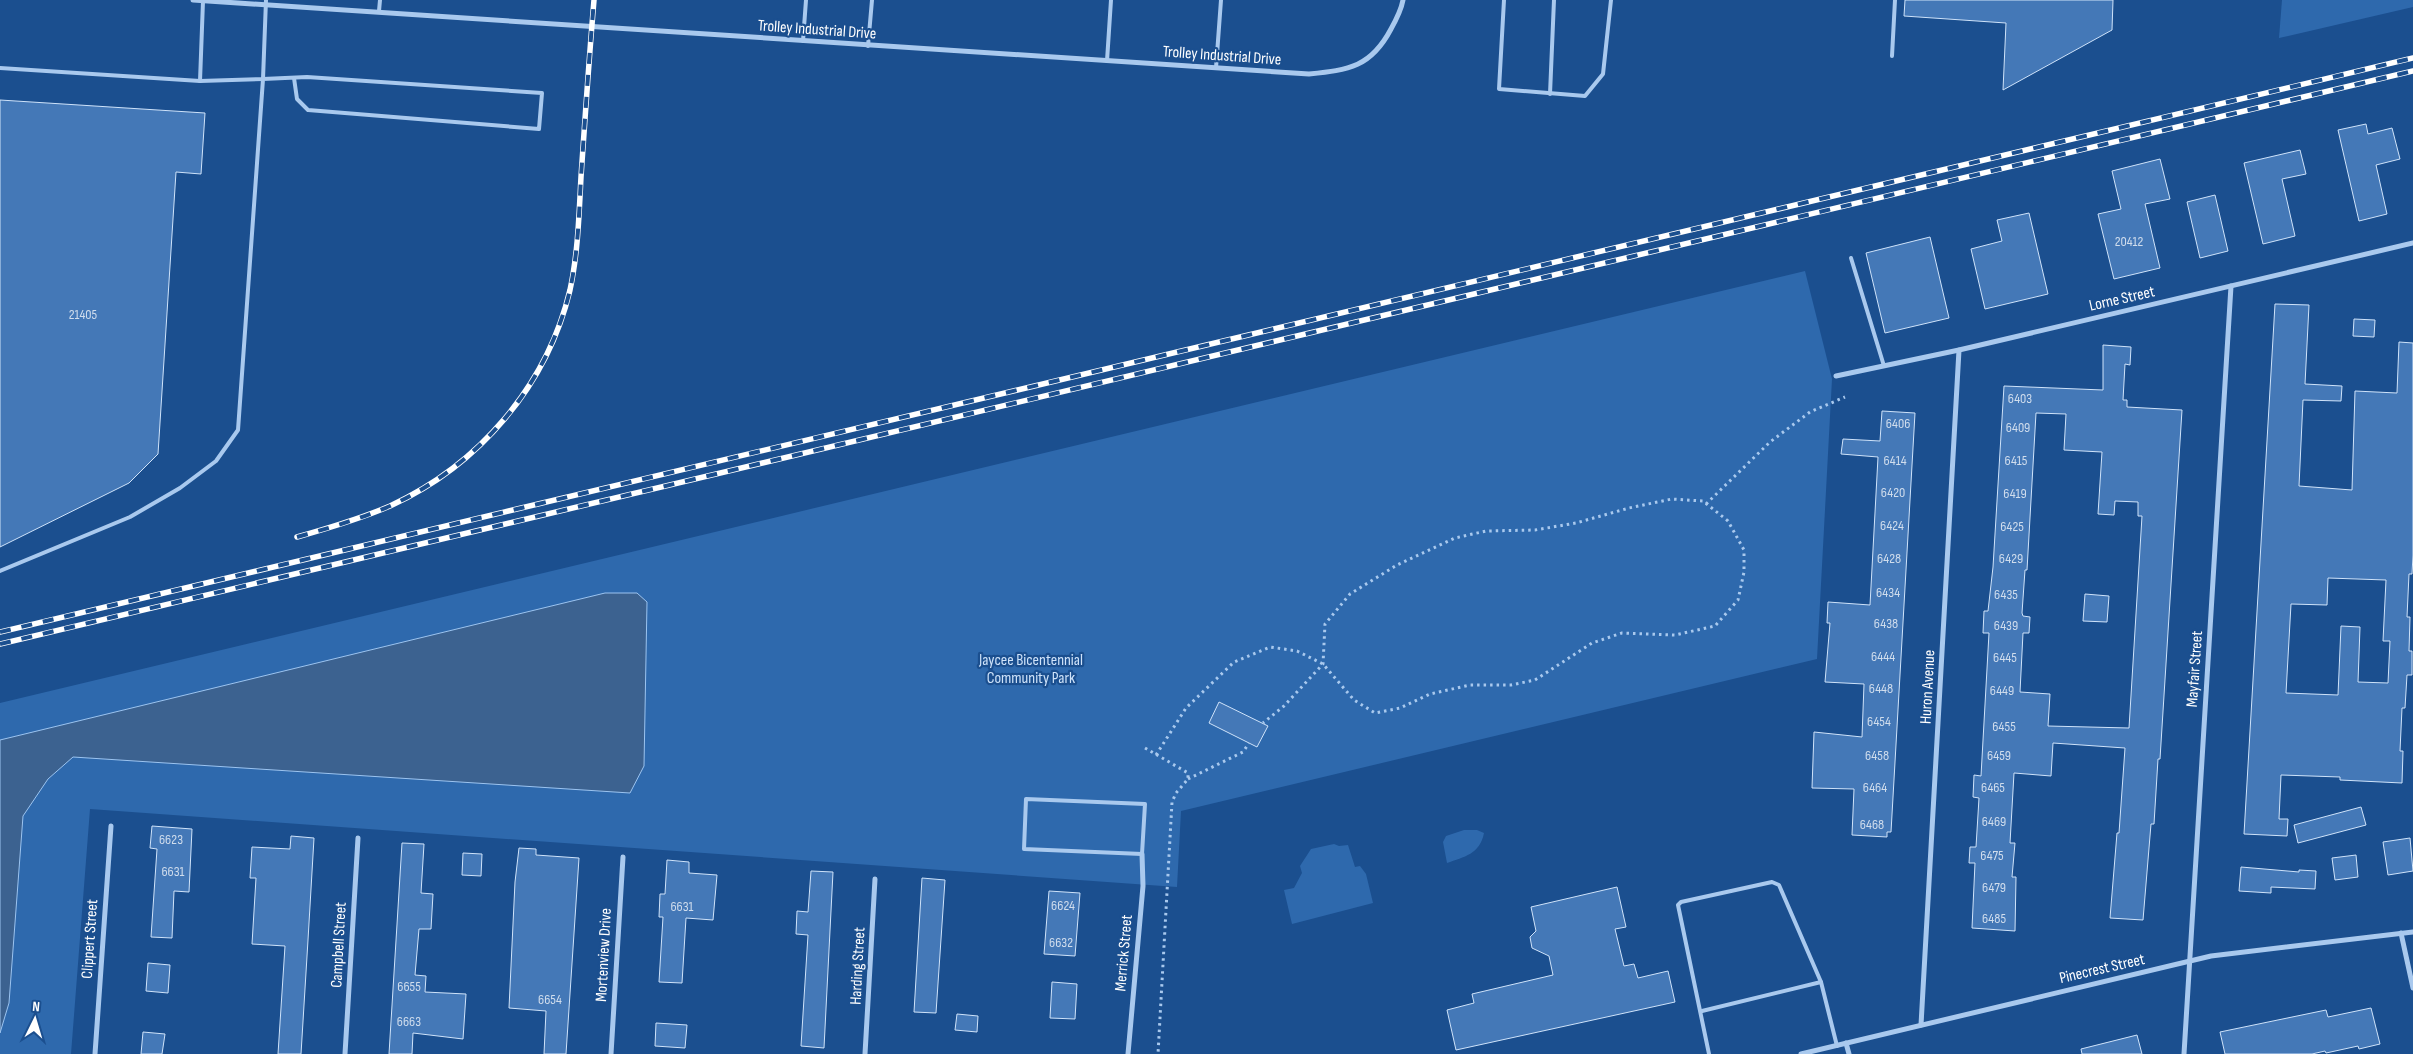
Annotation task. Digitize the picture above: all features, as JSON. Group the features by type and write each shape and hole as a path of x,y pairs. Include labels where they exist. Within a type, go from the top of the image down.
{"street":[{"name":"Trolley Industrial Drive","path":"193,0 266,2 803,42 1309,74 1337,71 1355,65 1372,56 1382,44 1401,9 1402,0"},
{"name":"Lorne Street","path":"1836,376 1959,350 2413,243"},
{"name":"Mayfair Street","path":"2184,1054 2231,286"},
{"name":"Huron Avenue","path":"1921,1025 1959,350"},
{"name":"Clippert Street","path":"95,1054 111,826"},
{"name":"Campbell Street","path":"345,1054 358,838"},
{"name":"Merrick Street","path":"1128,1054 1143,886 1142,854"},
{"name":"Mortenview Drive","path":"611,1054 623,857"},
{"name":"Harding Street","path":"865,1054 875,879"},
{"name":"Pinecrest Street","path":"1801,1054 2220,954 2413,932"},
{"path":"2401,933 2413,988"},
{"path":"1846,1043 1849,1054"}],"lane":[{"path":"379,11 380,0"},
{"path":"803,42 806,0"},
{"path":"868,46 872,0"},
{"path":"1107,61 1111,0"},
{"path":"1216,68 1220,0"},
{"path":"1504,0 1500,89 1585,96 1603,74 1611,0"},
{"path":"1550,94 1554,0"},
{"path":"1892,56 1895,0"},
{"path":"200,81 203,1"},
{"path":"0,571 130,517 180,488 216,461 238,430 263,79 266,2"},
{"path":"0,68 200,81 307,77 542,93 539,129 308,110 297,99 294,78"},
{"path":"1851,258 1884,366"},
{"path":"1026,799 1144,804 1142,854 1024,849 1026,799"},
{"path":"1709,1054 1702,1011 1678,908 1681,902 1776,883 1779,885 1821,982 1837,1046"},
{"path":"1702,1011 1821,982"}],"path":[{"path":"1706,504 1770,442 1810,412 1845,398"},
{"path":"1156,754 1186,708 1234,662 1270,647 1297,651 1323,664 1354,700 1375,713 1400,708 1430,694 1470,685 1511,685 1535,680 1592,643 1622,633 1675,635 1715,626 1738,600 1744,572 1744,550 1728,520 1703,501 1672,499 1629,508 1576,523 1535,530 1486,531 1455,538 1397,565 1350,594 1325,624 1323,664 1284,706 1263,723"},
{"path":"1158,1054 1172,802 1176,793 1188,780 1243,752 1249,743"},
{"path":"1145,748 1188,773 1188,780"}],"green space":[{"path":"2282,0 2413,0 2413,7 2279,38"},
{"name":"Jaycee Bicentennial Community Park","path":"1805,271 1832,379 1817,659 1181,811 1177,887 90,809 71,1054 0,1054 0,703"},
{"path":"1464,830 1477,830 1484,833 1479,846 1470,854 1447,863 1443,842 1446,836"},
{"path":"1334,844 1339,846 1348,845 1355,867 1360,866 1366,874 1373,903 1292,924 1284,890 1294,888 1302,873 1300,866 1311,849"}],"shaded area":[{"path":"605,593 637,593 647,602 644,766 630,793 73,757 48,779 23,816 9,1003 0,1033 0,740"}],"building":[{"path":"1905,0 2113,0 2112,30 2003,90 2006,23 1904,16"},
{"path":"0,100 205,113 201,174 176,172 158,454 129,483 0,547"},
{"path":"2366,124 2368,134 2392,128 2400,159 2376,165 2387,214 2359,221 2338,130"},
{"path":"2300,150 2306,174 2282,179 2295,236 2263,244 2244,163"},
{"path":"2160,159 2170,199 2145,204 2160,268 2114,279 2098,214 2121,209 2112,171"},
{"path":"2215,195 2228,251 2200,258 2187,202"},
{"path":"2029,213 2048,294 1985,309 1971,249 2002,241 1997,220"},
{"path":"1930,237 1949,318 1885,333 1866,253"},
{"path":"2275,304 2309,305 2305,384 2342,386 2341,401 2303,400 2299,486 2352,490 2355,391 2397,393 2399,342 2413,343 2413,555 2412,574 2409,574 2407,617 2410,617 2409,651 2412,651 2412,675 2407,675 2405,708 2402,708 2400,751 2403,751 2402,783 2340,780 2340,777 2281,775 2279,819 2288,819 2287,836 2244,834","holes":["2328,578 2386,580 2383,641 2390,641 2388,683 2358,682 2360,627 2341,626 2338,695 2286,693 2291,604 2327,605"]},
{"path":"2354,319 2375,320 2374,337 2353,336"},
{"path":"2103,345 2131,347 2130,365 2125,364 2123,400 2127,400 2127,407 2182,410 2160,759 2158,759 2154,824 2151,824 2143,920 2110,918 2125,748 2053,743 2051,776 2014,773 2010,843 2015,843 2012,877 2016,877 2015,931 1972,928 1975,863 1969,863 1970,847 1976,847 1979,798 1973,797 1974,775 1981,776 1989,633 1983,633 1984,611 1988,611 1993,567 2004,386 2103,390","holes":["2036,413 2066,414 2064,450 2102,452 2098,514 2114,515 2115,501 2138,502 2138,516 2142,516 2129,728 2048,726 2050,694 2020,692 2023,633 2029,633 2030,617 2023,616 2022,613 2025,570 2027,570"]},
{"path":"1882,411 1915,413 1891,832 1887,832 1887,837 1852,835 1854,789 1812,788 1814,732 1862,737 1864,684 1825,682 1830,623 1827,623 1828,602 1870,605 1878,457 1841,454 1843,439 1880,441"},
{"path":"2085,594 2109,596 2107,622 2083,621"},
{"path":"1219,702 1268,726 1257,747 1209,723"},
{"path":"2361,807 2366,825 2298,843 2294,825"},
{"path":"152,826 192,829 189,892 174,891 172,938 151,937 157,849 150,848"},
{"path":"291,836 314,838 308,940 301,1054 278,1054 285,946 252,944 256,878 250,878 252,847 290,849"},
{"path":"2410,838 2413,871 2388,875 2383,842"},
{"path":"402,843 424,844 421,893 433,894 431,929 419,929 415,975 426,976 425,992 466,994 463,1039 413,1033 412,1054 389,1054"},
{"path":"519,848 536,849 536,855 579,858 566,1054 544,1054 546,1011 509,1008 515,882"},
{"path":"463,853 482,854 481,876 462,875"},
{"path":"2356,855 2358,877 2335,880 2332,858"},
{"path":"667,860 689,862 689,873 717,875 713,920 686,918 682,983 659,982 663,917 659,917 660,894 665,894"},
{"path":"2241,867 2299,872 2299,870 2316,871 2315,889 2271,887 2271,893 2239,891"},
{"path":"811,871 833,872 824,1048 801,1046 808,935 796,934 797,911 808,912"},
{"path":"922,878 945,880 936,1013 914,1012"},
{"path":"1617,887 1626,927 1615,929 1624,966 1634,964 1638,978 1668,971 1675,1002 1456,1050 1447,1010 1474,1003 1472,994 1553,975 1549,956 1532,948 1530,937 1536,931 1531,907"},
{"path":"1049,891 1080,893 1075,956 1044,954"},
{"path":"148,963 170,965 168,993 146,991"},
{"path":"1052,982 1077,984 1075,1019 1050,1018"},
{"path":"2371,1008 2380,1044 2359,1049 2358,1046 2312,1054 2225,1054 2220,1032 2326,1010 2328,1017"},
{"path":"957,1014 978,1016 977,1032 955,1030"},
{"path":"656,1023 687,1025 685,1048 655,1046"},
{"path":"143,1032 165,1034 162,1054 141,1054"},
{"path":"2137,1035 2142,1054 2082,1054 2081,1049"}],"railway":[{"path":"297,537 333,527 390,506 422,489 452,468 480,445 505,419 526,390 545,358 559,325 570,290 575,262 594,0"},
{"path":"0,632 2413,58"},
{"path":"0,644 2413,71"}]}
